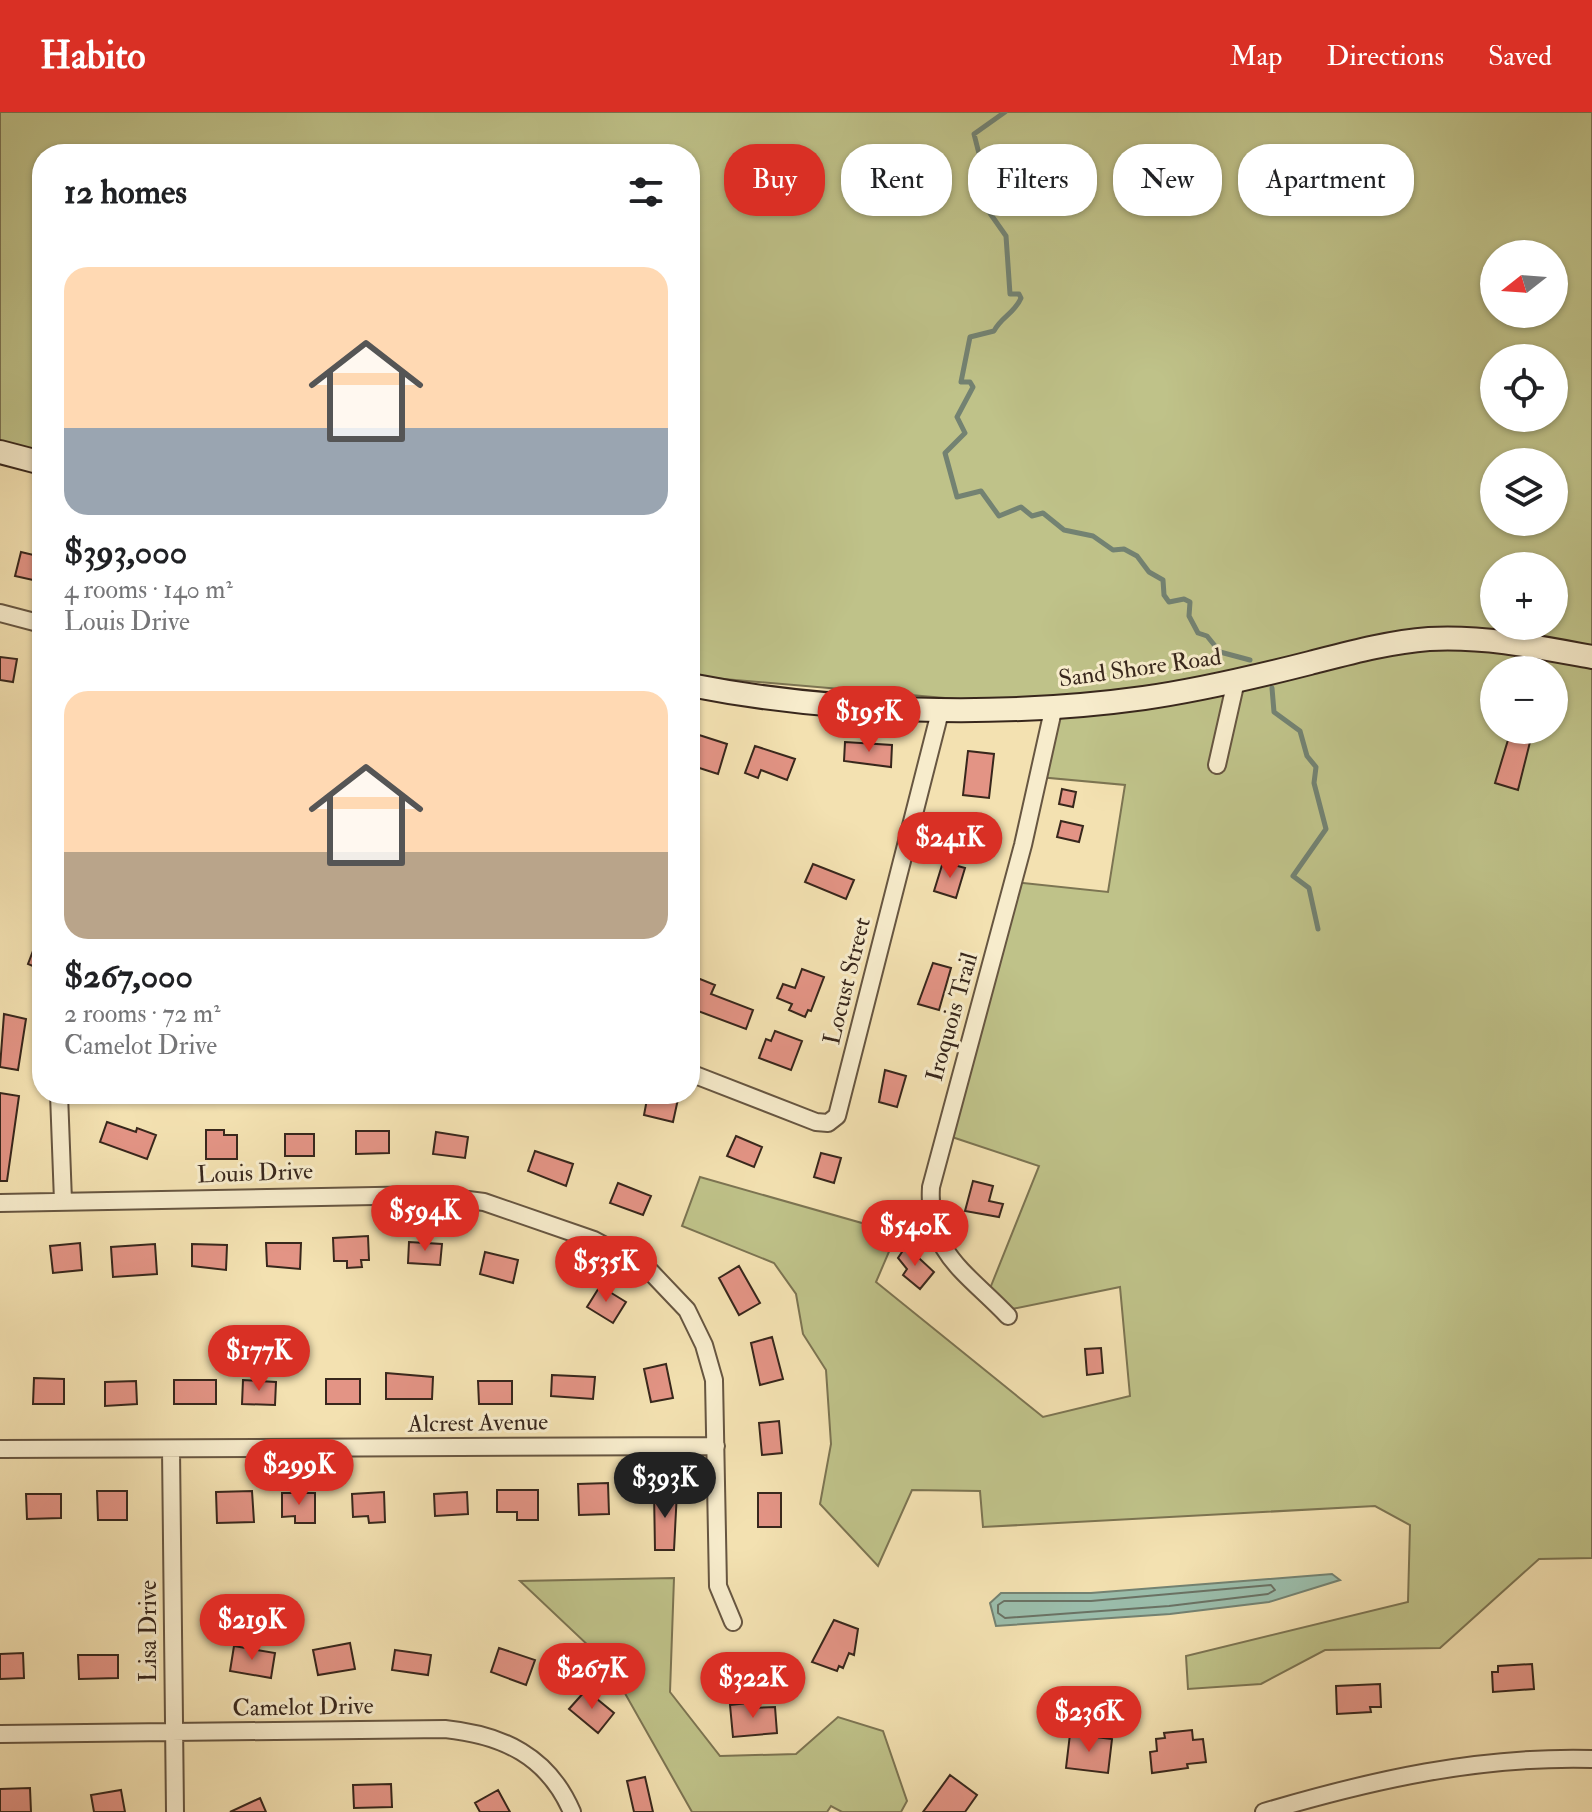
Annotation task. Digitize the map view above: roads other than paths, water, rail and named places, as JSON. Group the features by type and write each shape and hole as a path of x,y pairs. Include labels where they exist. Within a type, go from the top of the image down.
{"street":[{"path":"0,452 32,460"},
{"path":"0,613 32,621"},
{"name":"Sand Shore Road","path":"700,686 826,704 941,708 1054,706 1143,698 1237,681 1380,646 1428,639 1502,641 1592,657"},
{"path":"1217,765 1237,681"},
{"name":"Iroquois Trail","path":"1008,1316 938,1240 930,1216 931,1187 1011,889 1054,706"},
{"name":"Locust Street","path":"700,1077 816,1122 828,1123 839,1110 941,708"},
{"path":"59,1104 63,1201"},
{"name":"Louis Drive","path":"0,1203 429,1195 484,1202 594,1240 648,1269 687,1310 710,1362 716,1406 718,1586 733,1622"},
{"name":"Alcrest Avenue","path":"0,1449 716,1446"},
{"name":"Lisa Drive","path":"171,1449 175,1812"},
{"name":"Camelot Drive","path":"0,1734 445,1729 474,1732 505,1741 529,1756 560,1787 572,1812"},
{"path":"1264,1812 1357,1785 1431,1770 1514,1761 1592,1759"}],"water":[{"path":"1332,1574 1340,1580 1269,1602 1170,1614 996,1626 990,1603 1001,1593 1091,1593"}],"waterway":[{"path":"1005,112 974,134 991,201 987,209 1006,236 1010,294 1019,294 1021,298 994,331 970,337 961,382 970,382 973,387 957,417 965,433 945,453 957,497 981,491 999,516 1021,507 1032,516 1043,513 1064,530 1093,536 1113,550 1124,549 1137,556 1149,572 1163,580 1164,595 1169,602 1184,599 1190,602 1189,616 1198,633 1207,636 1220,652 1250,660"},
{"path":"1272,688 1274,712 1300,731 1307,756 1316,767 1314,783 1326,829 1293,876 1309,888 1318,929"}]}
